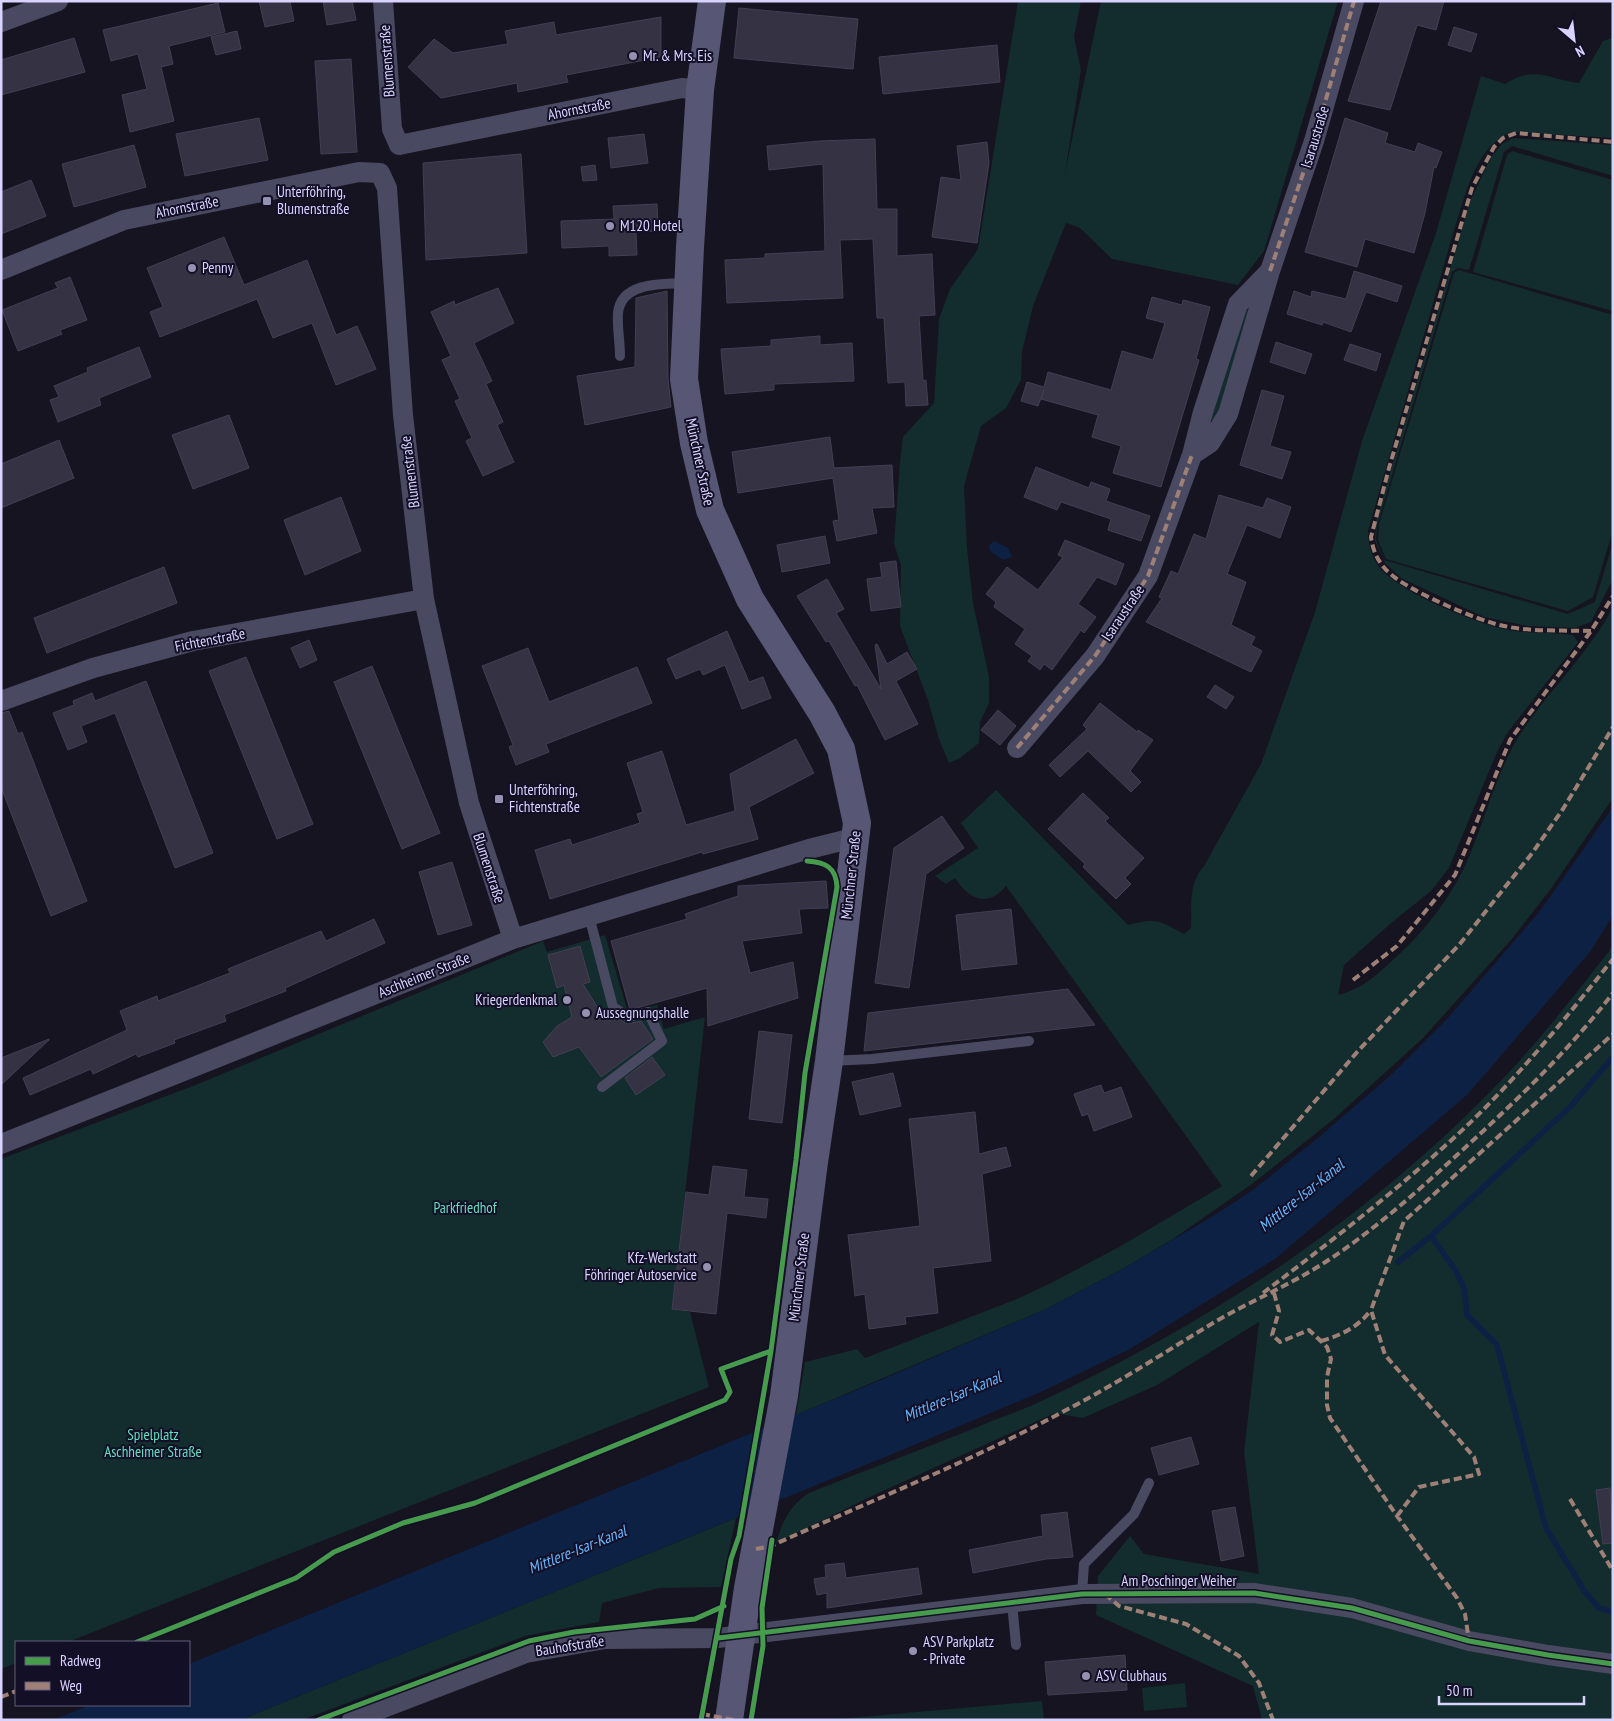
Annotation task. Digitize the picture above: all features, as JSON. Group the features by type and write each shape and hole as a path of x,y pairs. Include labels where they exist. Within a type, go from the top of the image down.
{"main road":[{"name":"Münchner Straße","path":"712,1 700,90 684,379 694,443 706,499 750,599 822,713 841,749 857,823 857,837 829,1061 784,1396 740,1635 729,1720"}],"street":[{"path":"1,22 58,1"},
{"name":"Blumenstraße","path":"383,1 392,129 399,145"},
{"name":"Isaraustraße","path":"1017,748 1094,656 1148,576 1192,455 1210,443 1228,414 1270,271 1314,141 1354,1"},
{"name":"Ahornstraße","path":"399,145 682,88 700,90"},
{"path":"380,173 399,145"},
{"name":"Ahornstraße","path":"1,270 124,220 359,172 380,173"},
{"name":"Blumenstraße","path":"380,173 387,188 404,415 424,599 469,803 512,939"},
{"name":"Fichtenstraße","path":"1,701 93,668 193,641 424,599"},
{"name":"Aschheimer Straße","path":"1,1144 512,939 809,849 857,837"},
{"name":"Am Poschinger Weiher","path":"740,1635 1082,1594 1254,1593 1352,1608 1469,1641 1613,1664"},
{"name":"Bauhofstraße","path":"352,1720 526,1653 605,1639 718,1638 740,1635"}],"lane":[{"path":"620,356 618,312 627,296 645,286 688,282"},
{"path":"589,916 613,1007 628,1017 648,1012 662,1041 602,1087"},
{"path":"829,1061 881,1058 1029,1040"},
{"path":"1082,1594 1084,1564 1134,1514 1149,1483"},
{"path":"1012,1602 1016,1645"}],"green space":[{"path":"1018,1 1081,1 1074,37 1081,70 1065,173 1101,1 1338,1 1264,251 1238,285 1112,259 1080,228 1066,223 1033,306 1022,352 1021,380 1006,408 981,426 964,486 967,548 973,603 989,677 989,703 980,722 979,743 960,758 949,763 900,626 901,565 894,544 900,462 903,437 934,403 939,319 950,289 978,249"},
{"path":"1613,38 1613,138 1511,132 1487,150 1472,177 1452,237 1368,531 1371,550 1379,567 1389,577 1420,597 1458,614 1508,630 1573,635 1578,642 1508,732 1497,752 1449,868 1431,891 1344,965 1338,995 1355,989 1381,971 1405,949 1443,904 1472,851 1502,769 1517,739 1528,722 1591,642 1613,607 1613,798 1550,890 1511,940 1423,1038 1334,1119 1252,1184 1173,1239 1126,1267 1046,1309 796,1415 805,1362 857,1349 865,1358 1019,1298 1119,1247 1222,1186 1006,886 999,893 986,899 966,892 955,878 946,884 935,876 978,848 961,823 996,790 1128,925 1152,921 1163,923 1184,934 1191,928 1192,895 1195,880 1261,764 1315,612 1362,441 1436,233 1481,76 1505,84 1516,78 1534,74 1579,83 1603,41"},
{"path":"1513,138 1613,145 1613,176 1512,146 1504,152 1469,270 1458,268 1452,272 1377,526 1376,540 1384,560 1568,614 1595,602 1613,542 1613,579 1591,622 1575,628 1527,626 1484,617 1401,578 1385,563 1375,541 1376,522 1470,202 1491,157 1502,144"},
{"path":"1512,151 1613,180 1613,311 1473,272 1507,155"},
{"path":"1459,270 1613,315 1613,530 1593,597 1568,611 1386,559 1378,540 1379,524 1454,273"},
{"path":"1251,300 1222,417 1213,422 1210,414 1242,309"},
{"name":"Parkfriedhof","path":"605,935 628,1012 657,1005 664,1029 705,1017 672,1309 690,1312 709,1387 71,1641 15,1641 15,1663 1,1669 1,1159 198,1084 543,941 547,952"},
{"path":"1613,946 1613,1720 1262,1720 1253,1686 1096,1615 1098,1576 1130,1536 1144,1554 1259,1574 1244,1452 1259,1322 1157,1385 1083,1418 1055,1413 874,1495 776,1543 788,1515 797,1503 809,1493 1028,1407 1101,1372 1229,1300 1290,1259 1349,1216 1406,1170 1460,1121 1512,1069 1564,1009"},
{"path":"736,1518 721,1587 659,1588 602,1603 599,1622 525,1636 302,1720 240,1720"},
{"path":"1185,1683 1187,1707 1144,1711 1142,1688"},
{"path":"1042,1701 1044,1720 827,1720"}],"water":[{"path":"994,541 1008,548 1012,557 1003,560 990,551 989,545"},
{"name":"Mittlere-Isar-Kanal","path":"1613,807 1613,915 1590,952 1467,1095 1275,1259 1130,1349 1043,1391 907,1448 240,1720 53,1720 88,1706 190,1706 190,1664 876,1382 1046,1309 1126,1267 1210,1218 1253,1190 1319,1137 1391,1075 1447,1019 1540,911"}],"building":[{"path":"259,1 290,1 294,21 265,27"},
{"path":"323,1 352,1 356,20 327,25"},
{"path":"1381,1 1444,1 1436,30 1417,25 1390,110 1348,101"},
{"path":"218,3 225,32 169,46 173,64 161,67 174,121 130,132 122,95 147,89 138,54 111,61 103,30"},
{"path":"739,8 858,19 853,69 734,58"},
{"path":"661,17 661,57 566,75 568,82 518,92 517,83 441,98 408,67 434,39 453,53 508,44 505,31 554,22 556,35"},
{"path":"1454,27 1477,34 1471,52 1448,45"},
{"path":"237,31 241,49 216,55 211,37"},
{"path":"74,38 85,72 1,95 1,60"},
{"path":"997,45 1000,82 883,94 879,57"},
{"path":"351,59 357,152 321,154 315,61"},
{"path":"259,118 268,160 185,176 176,134"},
{"path":"1345,118 1388,133 1385,143 1415,152 1418,143 1442,152 1436,168 1434,167 1425,213 1414,253 1365,239 1357,267 1305,252"},
{"path":"644,134 648,163 611,168 608,138"},
{"path":"875,139 877,209 897,209 897,256 932,254 935,315 919,316 923,381 926,380 928,405 906,406 905,382 888,383 884,318 877,318 873,239 840,240 843,298 727,303 725,260 765,258 765,254 825,251 823,164 769,170 767,146 819,141"},
{"path":"987,142 989,163 977,243 932,237 941,177 961,180 957,146"},
{"path":"134,145 146,187 74,207 62,164"},
{"path":"521,154 527,253 426,260 423,163"},
{"path":"595,165 597,180 583,181 581,167"},
{"path":"31,180 46,216 1,234 1,192"},
{"name":"M120 Hotel","path":"657,204 658,231 636,232 637,255 609,256 609,246 562,248 561,221 614,219 613,206"},
{"path":"224,237 244,285 307,260 336,335 357,326 376,369 336,385 312,323 273,338 257,299 160,337 150,312 163,307 147,268"},
{"path":"1354,271 1402,286 1397,302 1366,292 1351,332 1323,322 1322,325 1287,314 1294,291 1311,297 1312,291 1346,299"},
{"path":"70,277 87,320 60,330 62,334 18,351 2,310 58,288 55,283"},
{"path":"498,288 514,323 474,343 492,381 486,384 503,422 497,425 514,462 483,476 466,441 472,438 455,401 460,399 442,360 451,356 431,312 454,301 455,305"},
{"path":"667,291 668,378 671,407 585,425 577,376 635,367 636,298"},
{"path":"1152,297 1182,305 1183,300 1210,307 1196,359 1199,360 1161,487 1113,473 1121,446 1092,437 1098,415 1041,399 1044,390 1038,406 1021,401 1027,382 1044,387 1048,372 1111,390 1122,351 1153,360 1165,323 1146,318"},
{"path":"820,336 820,345 852,343 854,381 774,384 774,390 725,394 721,349 771,346 771,340"},
{"path":"1276,342 1312,354 1305,374 1270,362"},
{"path":"1350,344 1381,354 1376,371 1344,360"},
{"path":"139,347 151,377 99,398 101,405 58,422 50,400 59,397 54,386 88,372 87,368"},
{"path":"1262,390 1284,396 1270,446 1291,452 1282,479 1240,465"},
{"path":"229,415 249,468 193,489 172,435"},
{"path":"830,437 834,468 892,465 894,507 872,508 877,533 837,541 833,521 839,520 833,478 738,493 732,452"},
{"path":"59,440 74,478 1,508 1,464"},
{"path":"1036,467 1089,488 1091,482 1110,489 1106,501 1150,516 1141,541 1108,530 1111,519 1061,502 1057,510 1024,497"},
{"path":"1219,495 1263,508 1267,498 1291,507 1280,538 1247,525 1227,574 1246,582 1231,625 1255,637 1251,645 1262,651 1251,672 1146,622 1162,598 1159,597 1171,571 1178,574 1194,534 1206,539"},
{"path":"341,497 361,551 305,575 284,520"},
{"path":"825,536 830,563 782,572 777,545"},
{"path":"1065,540 1124,564 1116,585 1097,577 1078,604 1096,617 1084,633 1081,630 1052,670 1044,664 1040,670 1028,661 1032,656 1015,644 1025,629 994,607 996,602 986,594 1007,567 1038,590 1063,557 1058,555"},
{"path":"896,561 901,607 871,611 867,579 882,577 880,563"},
{"path":"164,567 177,603 47,653 34,618"},
{"path":"827,579 844,609 836,613 881,689 875,645 877,644 887,664 907,652 917,669 896,681 918,724 885,740 857,685 855,686 829,641 826,642 797,596"},
{"path":"727,631 749,682 763,677 771,698 742,709 725,665 703,675 700,669 676,679 667,659"},
{"path":"309,640 317,660 300,668 291,648"},
{"path":"528,648 549,702 637,667 652,703 546,744 549,752 516,765 509,747 513,745 482,666"},
{"path":"246,657 313,824 277,839 209,671"},
{"path":"372,666 440,833 402,849 334,682"},
{"path":"146,681 213,853 175,868 115,713 81,726 87,742 68,750 53,713 74,705 73,701 92,693 95,701"},
{"path":"1215,685 1234,697 1226,709 1207,697"},
{"path":"1100,703 1137,732 1138,730 1153,740 1130,771 1141,782 1131,792 1088,751 1060,777 1049,765 1087,729 1083,725"},
{"path":"998,710 1016,726 1000,745 981,730"},
{"path":"9,711 18,734 22,732 87,901 51,916 1,787 1,713"},
{"path":"796,739 814,773 749,807 758,839 703,854 702,852 550,899 535,850 570,839 572,845 640,823 637,814 643,812 627,763 662,751 686,825 735,811 730,774"},
{"path":"1083,793 1109,818 1105,821 1144,858 1125,878 1131,884 1116,899 1083,867 1085,864 1048,829"},
{"path":"942,816 964,848 926,874 909,988 875,983 894,848"},
{"path":"452,862 472,925 438,935 419,872"},
{"path":"826,881 828,908 799,909 802,933 742,941 750,973 793,962 798,998 708,1026 707,988 630,1010 611,941 687,919 685,914 738,896 738,886"},
{"path":"1011,909 1017,964 962,970 956,915"},
{"path":"374,919 385,943 285,988 286,991 224,1015 226,1021 174,1040 175,1043 138,1057 136,1054 93,1074 91,1069 30,1095 23,1078 127,1030 120,1011 157,996 158,1001 230,973 228,969 321,931 326,941"},
{"name":"Aussegnungshalle","path":"580,946 590,982 583,984 606,1021 619,1019 627,1024 641,1021 653,1039 601,1077 579,1047 553,1057 543,1042 557,1026 572,1017 564,985 557,988 548,955"},
{"path":"1068,989 1095,1025 864,1051 868,1013"},
{"path":"759,1031 792,1035 782,1123 749,1119"},
{"path":"49,1040 1,1085 1,1058"},
{"path":"652,1057 665,1075 636,1095 625,1078"},
{"path":"893,1073 901,1106 860,1115 852,1082"},
{"path":"1101,1085 1104,1093 1121,1087 1132,1117 1094,1131 1088,1114 1082,1116 1074,1094"},
{"path":"975,1112 979,1154 1006,1147 1011,1166 982,1174 991,1261 933,1268 938,1313 905,1317 906,1324 869,1329 865,1294 855,1296 848,1235 920,1226 909,1119"},
{"path":"713,1166 747,1170 744,1197 768,1199 766,1218 727,1213 716,1314 672,1309 686,1192 709,1195"},
{"path":"1191,1437 1199,1464 1159,1475 1151,1448"},
{"path":"1610,1488 1613,1543 1603,1544 1596,1490"},
{"path":"1235,1507 1244,1556 1221,1561 1212,1511"},
{"path":"1067,1512 1073,1557 1046,1559 973,1573 969,1550 1043,1536 1041,1515"},
{"path":"844,1563 846,1578 918,1568 922,1594 827,1608 827,1593 817,1595 814,1579 826,1577 825,1565"},
{"name":"ASV Clubhaus","path":"1125,1655 1127,1690 1048,1695 1045,1662"}],"waterway":[{"path":"1398,1262 1431,1236 1571,1106 1613,1057"},
{"path":"1431,1236 1456,1271 1464,1288 1467,1315 1497,1345 1546,1528 1585,1592 1599,1608 1613,1612"}],"marked path":[{"path":"1270,271 1314,141 1354,1"},
{"path":"1591,631 1515,628 1493,623 1446,605 1402,583 1388,572 1378,559 1371,537 1389,468 1472,188 1494,147 1503,138 1516,133 1613,142"},
{"path":"1017,748 1095,656 1148,576 1192,455"},
{"path":"1353,980 1397,946 1455,875 1510,740 1591,631 1613,596"},
{"path":"1251,1176 1358,1051 1459,945 1533,852 1563,809 1613,727"},
{"path":"1263,1293 1379,1203 1469,1124 1533,1056 1613,959"},
{"path":"756,1549 771,1546 1032,1428 1105,1389 1213,1323 1330,1259 1395,1210 1498,1117 1577,1037 1613,993"},
{"path":"1397,1516 1419,1487 1479,1474 1474,1457 1385,1355 1371,1310 1404,1221 1613,1034"},
{"path":"1274,1293 1279,1311 1272,1335 1280,1342 1309,1330 1327,1347 1331,1359 1327,1377 1327,1405 1330,1418 1397,1516 1457,1598 1465,1614 1469,1641"},
{"path":"1321,1341 1349,1330 1371,1310"},
{"path":"1570,1499 1613,1571"},
{"path":"1105,1594 1119,1606 1186,1624 1239,1656 1259,1683 1273,1720"},
{"path":"1,1697 15,1691"},
{"path":"702,1714 734,1720"}],"cycle path":[{"path":"701,1720 731,1559 739,1536 771,1351 796,1160 805,1073 837,887 832,870 824,864 807,861"},
{"path":"139,1641 296,1578 334,1552 403,1523 475,1503 725,1400 730,1392 721,1369 771,1351"},
{"path":"751,1720 763,1646 762,1608 772,1540"},
{"path":"718,1638 1082,1594 1254,1593 1352,1608 1469,1641 1613,1664"},
{"path":"318,1720 529,1641 574,1632 695,1619 724,1606"}],"place":[{"name":"Mr. & Mrs. Eis","path":"633,56"},
{"name":"Unterföhring, Blumenstraße","path":"267,201"},
{"name":"M120 Hotel","path":"610,226"},
{"name":"Penny","path":"192,268"},
{"name":"Unterföhring, Fichtenstraße","path":"499,799"},
{"name":"Kriegerdenkmal","path":"567,1000"},
{"name":"Aussegnungshalle","path":"586,1013"},
{"name":"Kfz-Werkstatt Föhringer Autoservice","path":"707,1267"},
{"name":"ASV Parkplatz - Private","path":"913,1651"},
{"name":"ASV Clubhaus","path":"1086,1676"}],"park label":[{"name":"Spielplatz Aschheimer Straße","path":"153,1444"}]}
